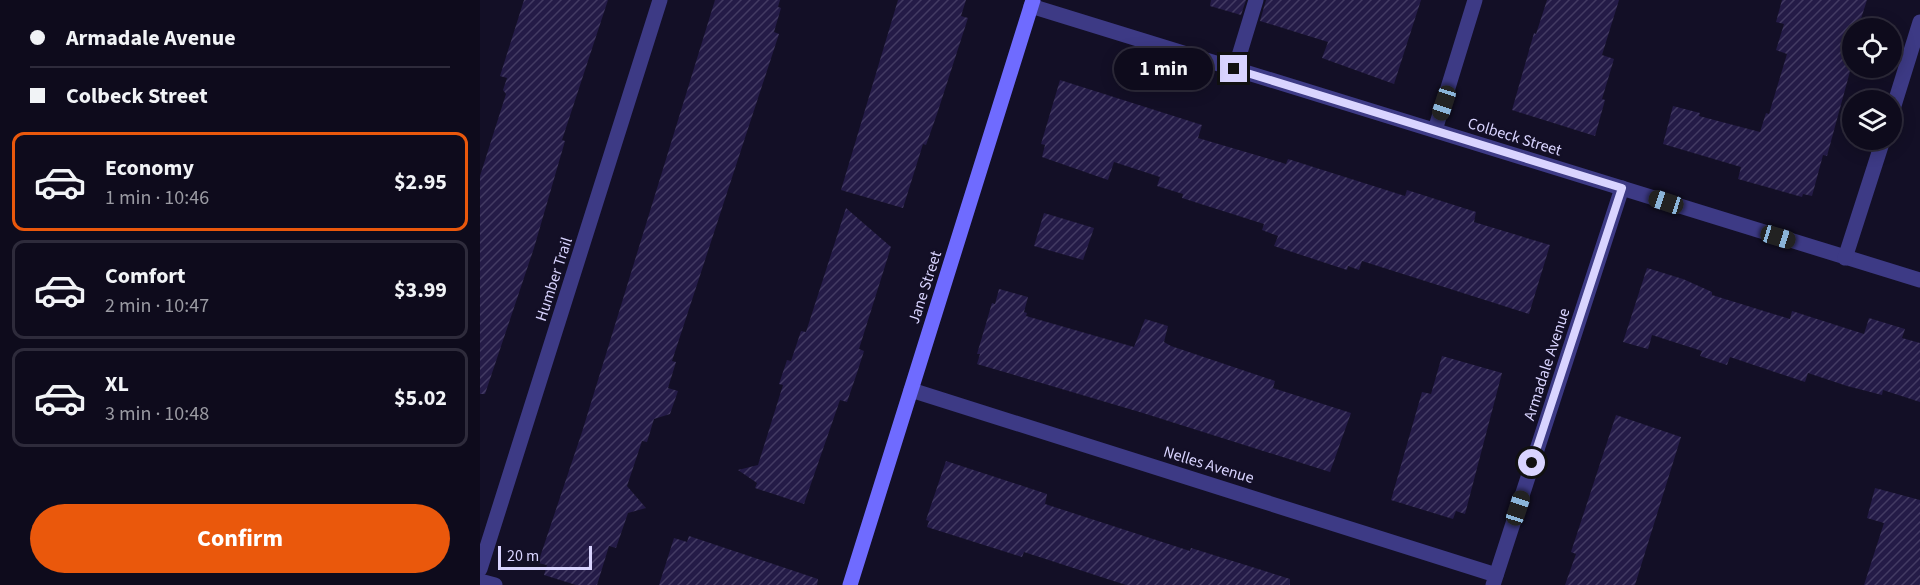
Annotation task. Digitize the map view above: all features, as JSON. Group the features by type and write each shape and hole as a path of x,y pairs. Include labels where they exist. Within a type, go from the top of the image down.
{"main road":[{"name":"Jane Street","path":"850,585 1032,3"}],"street":[{"name":"Humber Trail","path":"480,569 660,0"},
{"path":"1234,69 1256,0"},
{"path":"1435,130 1475,0"},
{"name":"Colbeck Street","path":"1032,3 1234,69 1920,280"},
{"path":"1899,90 1920,22"},
{"path":"1845,258 1880,150"},
{"name":"Armadale Avenue","path":"1494,580 1622,188"},
{"name":"Nelles Avenue","path":"911,390 1494,580"},
{"path":"480,581 495,585"}],"building":[{"path":"524,0 608,0 562,140 565,141 534,248 485,394 480,394 480,176 506,94 503,90 507,78 500,76"},
{"path":"715,0 780,0 778,7 781,8 774,32 779,34 672,361 676,362 668,388 678,391 670,414 654,419 647,442 642,441 627,486 646,508 628,513 616,548 609,546 597,585 576,585 544,575 547,565 538,563 582,432"},
{"path":"898,0 966,0 961,16 968,18 903,208 841,190"},
{"path":"1211,0 1246,0 1241,15 1210,6"},
{"path":"1266,0 1421,0 1394,84 1322,58 1328,42 1260,21"},
{"path":"1547,0 1619,0 1602,55 1614,59 1602,99 1605,100 1595,136 1512,110 1534,33 1536,34"},
{"path":"1782,0 1867,0 1861,18 1842,18 1842,78 1848,78 1845,90 1842,90 1842,101 1827,156 1823,155 1812,196 1803,194 1802,197 1738,179 1741,167 1663,144 1673,106 1700,113 1699,116 1760,132 1766,113 1769,114 1787,54 1776,50 1784,24 1776,22"},
{"path":"1060,80 1202,125 1198,138 1286,164 1288,159 1405,196 1407,190 1476,212 1474,222 1550,245 1529,314 1362,261 1359,270 1348,266 1347,270 1274,246 1278,236 1262,230 1264,224 1182,198 1183,194 1157,186 1160,177 1114,162 1108,180 1042,157 1045,145 1041,144"},
{"path":"846,208 891,247 859,349 864,351 857,373 847,402 840,400 804,504 755,488 757,483 738,470 758,465 783,385 779,384 787,360 791,361 801,331 806,332"},
{"path":"1044,213 1094,228 1083,260 1034,246"},
{"path":"1647,268 1683,279 1712,292 1712,295 1790,319 1792,311 1864,334 1869,318 1905,329 1902,338 1920,343 1920,402 1883,390 1882,395 1847,386 1808,373 1805,382 1730,357 1727,365 1700,356 1702,351 1652,335 1648,349 1623,342"},
{"path":"999,289 1028,297 1024,312 1027,313 1026,316 1134,347 1145,319 1168,326 1164,342 1171,346 1275,381 1273,388 1351,413 1330,472 977,364 980,354 977,354 992,303 995,304"},
{"path":"1442,356 1502,373 1465,514 1456,511 1453,519 1391,500 1422,392 1431,394"},
{"path":"1616,415 1681,437 1635,585 1565,585 1576,554 1571,552"},
{"path":"946,461 1047,494 1045,504 1190,551 1191,548 1290,579 1290,585 1126,585 1024,552 1022,557 927,527 929,521 926,520"},
{"path":"1875,488 1920,500 1920,585 1864,585 1884,523 1867,518"},
{"path":"689,536 818,579 817,585 659,585 674,538 687,542"}],"route":[{"path":"1234,69 1622,188 1532,463"}]}
